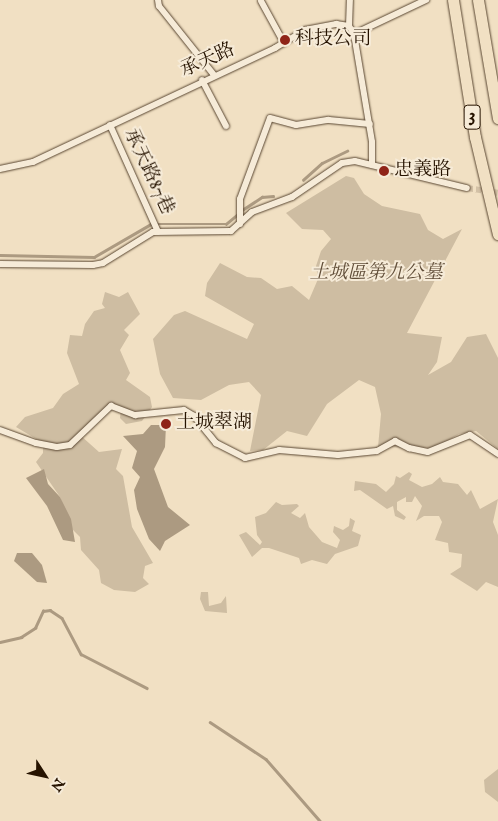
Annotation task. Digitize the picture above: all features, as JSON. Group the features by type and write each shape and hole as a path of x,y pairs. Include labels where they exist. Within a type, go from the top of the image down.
{"highway":[{"name":"3","path":"453,0 475,137 498,234"},
{"name":"3","path":"478,0 498,118"}],"street":[{"path":"158,0 159,6 214,75"},
{"path":"350,0 349,26 354,34 370,124 372,165"},
{"path":"354,34 426,0"},
{"path":"261,1 284,43"},
{"name":"承天路","path":"0,169 33,162 202,80 284,43 305,30 336,24 349,26"},
{"path":"202,80 226,126"},
{"path":"239,222 239,208 270,118 296,125 329,120 370,124"},
{"name":"承天路87巷","path":"110,125 157,227"},
{"path":"0,264 103,263 157,227 222,233 252,212 292,197 342,163 356,161 467,188"},
{"path":"0,430 36,443 57,447 70,445 111,406 135,416 184,410 194,416 216,443 245,458 279,450 338,455 377,451 395,441 409,448 428,452 470,435 498,454"}],"green space":[{"name":"土城區第九公墓","path":"346,176 354,178 364,194 382,206 420,214 428,230 443,239 462,229 407,333 442,337 437,362 428,375 451,362 467,337 486,334 498,358 498,449 476,431 459,434 435,448 378,447 381,414 375,387 359,380 327,404 307,436 287,431 263,450 250,451 261,395 249,382 229,385 201,400 173,398 160,374 153,339 174,315 185,311 247,339 254,324 205,296 207,283 220,263 247,277 261,278 277,289 292,286 309,300 318,279 316,266 321,251 331,239 323,230 302,229 286,213"},
{"path":"105,292 119,297 128,292 140,314 124,330 129,335 120,350 130,373 126,380 150,397 152,407 142,421 126,424 120,418 121,408 112,405 80,435 99,452 122,449 116,469 123,476 132,527 153,563 145,566 143,578 149,584 135,592 114,590 101,583 99,570 81,550 80,537 72,529 60,497 36,462 43,453 43,443 16,427 25,417 53,408 63,394 79,384 67,353 70,335 82,336 85,324 94,311 105,308 102,304"},
{"path":"409,472 412,474 409,480 422,487 432,484 440,477 443,482 458,484 467,495 471,490 480,509 498,499 493,522 498,535 498,587 486,582 477,591 450,574 461,567 462,554 449,552 448,543 435,540 442,522 439,516 424,516 416,521 422,506 415,496 412,502 406,502 406,497 397,502 397,510 406,517 404,520 395,516 393,506 387,509 360,490 354,491 355,481 376,484 386,492 394,484 396,476 400,478"},
{"path":"276,502 282,505 297,504 299,506 291,513 300,518 305,513 309,527 322,542 337,548 340,540 333,532 334,526 343,530 349,526 350,518 355,521 352,531 361,535 358,546 335,554 327,564 312,560 301,564 299,558 269,548 262,548 252,557 239,535 246,532 260,545 262,542 257,535 255,517 266,513"},
{"path":"201,592 208,592 209,606 221,603 226,596 227,613 205,611 200,599"},
{"path":"498,769 498,802 485,792 484,780"}],"shaded area":[{"path":"151,425 166,425 165,447 154,469 168,507 190,525 165,541 160,551 149,539 137,509 134,490 140,477 132,468 137,451 123,436 143,434"},
{"path":"44,469 48,484 60,497 71,519 75,542 63,540 47,506 26,478"},
{"path":"17,553 32,553 42,565 47,583 37,582 14,561"}],"waterway":[{"path":"303,180 322,163 347,151"},
{"path":"242,210 262,197 273,196"},
{"path":"0,255 94,257 151,224 226,224 238,214"},
{"path":"0,642 21,637 35,628 43,611 50,610 62,618 81,654 147,688"},
{"path":"210,722 266,759 320,821"}],"tunnel":[{"path":"467,188 498,193"}],"place":[{"name":"科技公司","path":"285,40"},
{"name":"忠義路","path":"384,171"},
{"name":"土城翠湖","path":"166,424"}]}
